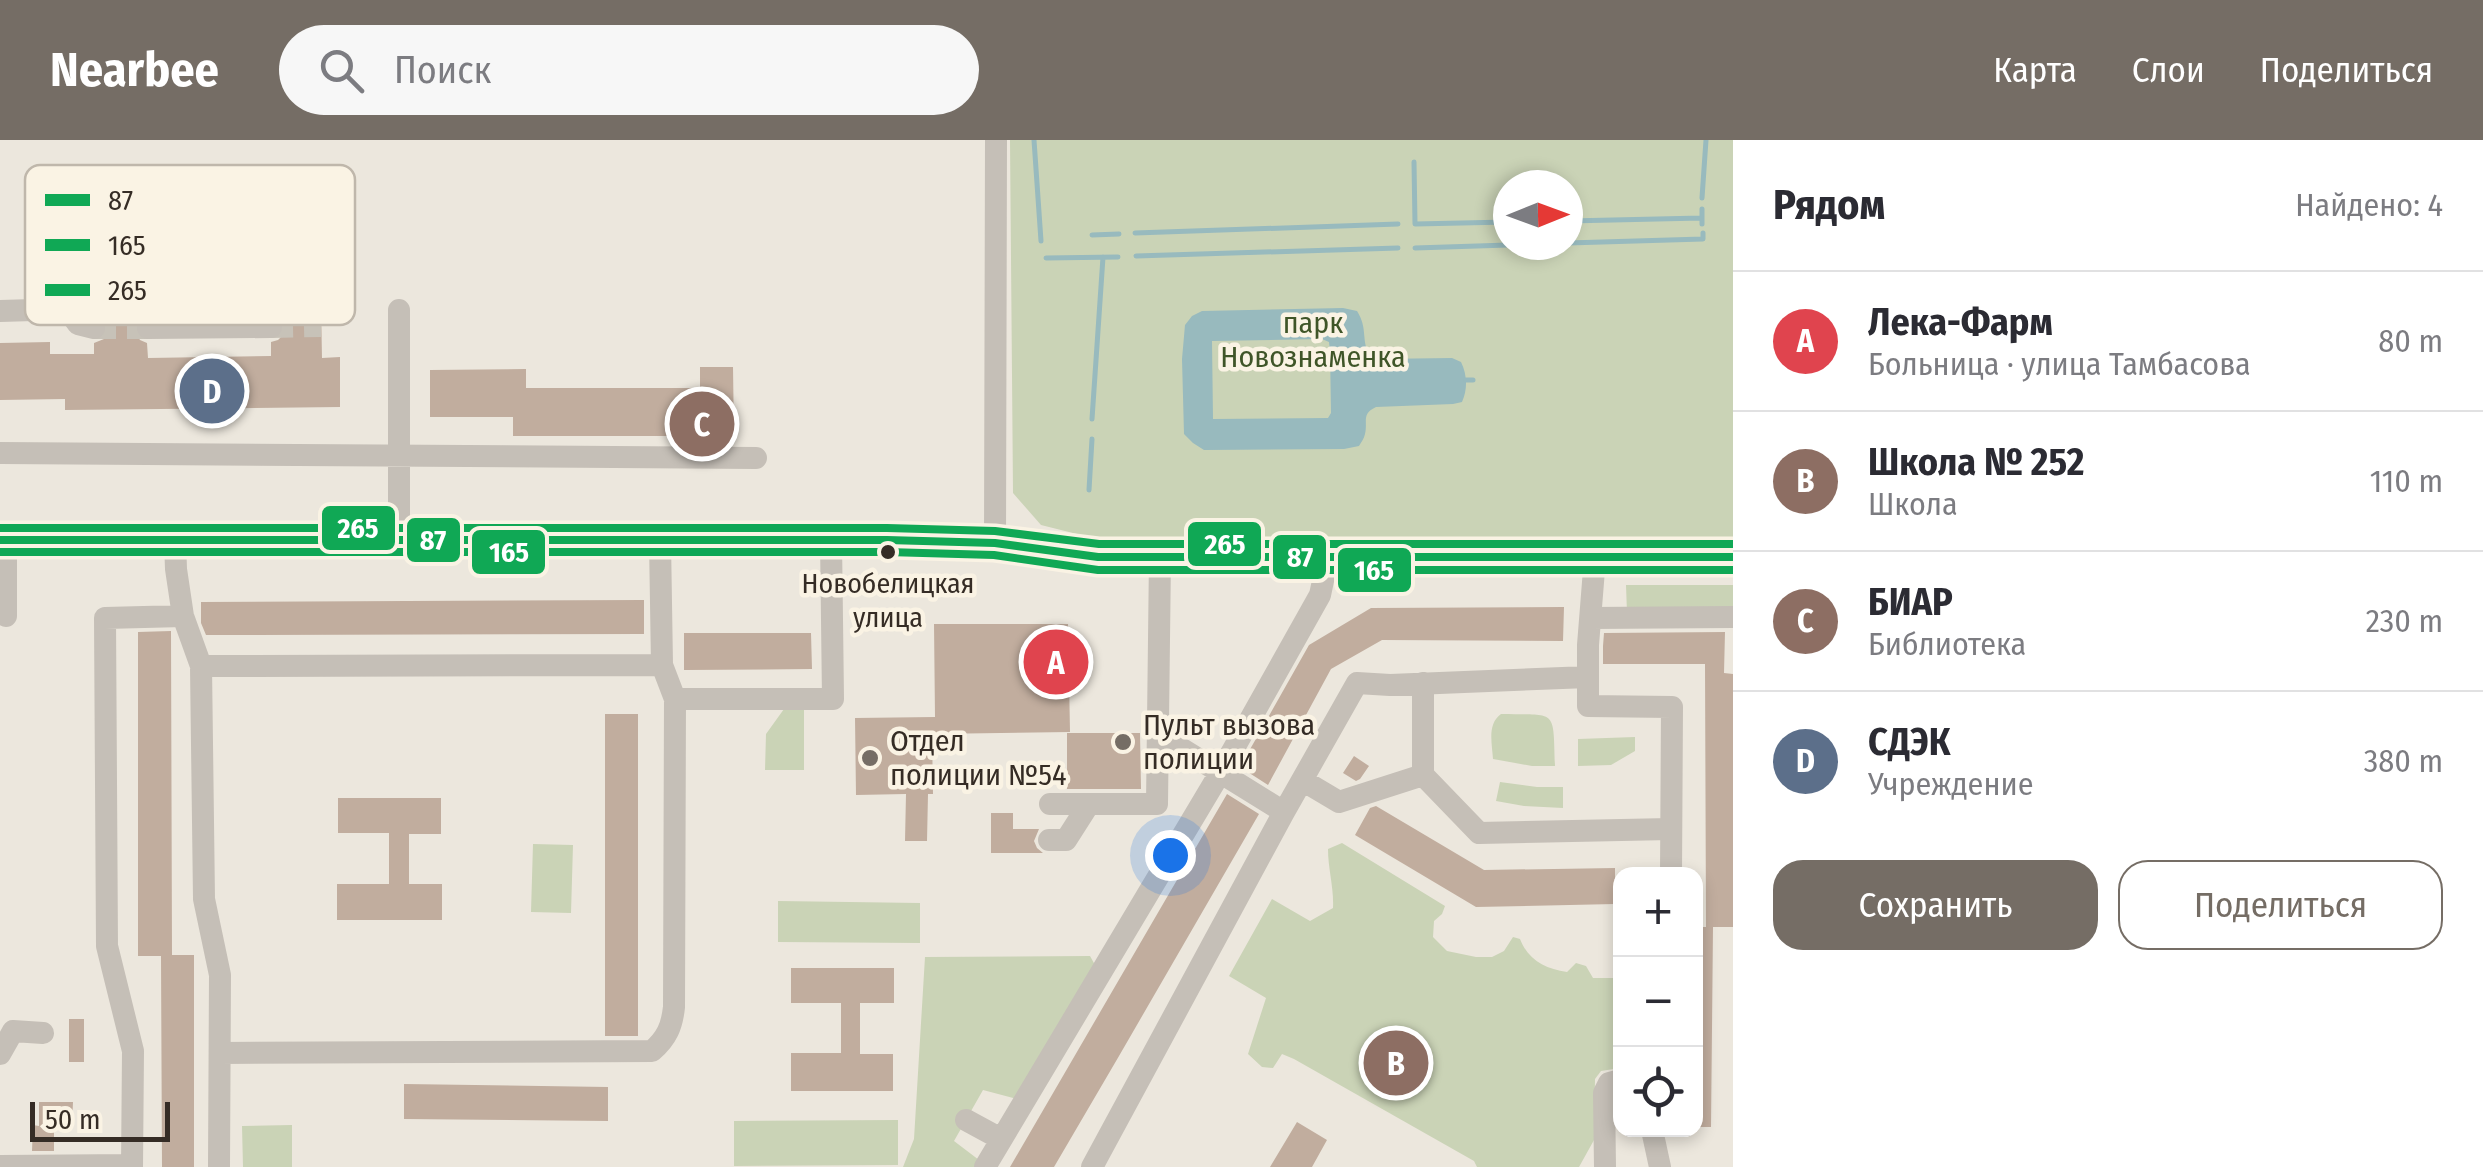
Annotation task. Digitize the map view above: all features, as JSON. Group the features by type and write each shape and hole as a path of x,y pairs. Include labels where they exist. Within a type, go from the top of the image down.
{"street":[{"path":"995,543 996,140"},
{"path":"0,311 25,310"},
{"path":"399,310 399,540"},
{"path":"82,325 94,328"},
{"path":"158,325 158,328 271,327"},
{"path":"0,453 756,458"},
{"path":"6,616 3,540 831,540 995,543 1098,557 1733,557"},
{"path":"175,540 183,616 201,666 204,899 220,974 219,1167"},
{"path":"675,700 834,699 831,540"},
{"path":"220,1053 652,1051 664,1040 672,1024 674,1006 675,700 662,664 660,541"},
{"path":"1595,557 1588,706 1672,707 1670,867"},
{"path":"1050,804 1157,804 1160,558"},
{"path":"984,1167 1220,773 1320,595 1324,558"},
{"path":"0,1166 132,1166 133,1051 107,946 105,618 183,616"},
{"path":"1592,618 1733,617"},
{"path":"201,666 662,664"},
{"path":"1092,1167 1357,683 1588,677"},
{"path":"1423,683 1423,775 1479,833 1670,829"},
{"path":"1158,734 1284,812"},
{"path":"1302,780 1339,802 1423,775"},
{"path":"1049,840 1066,840 1089,804"},
{"path":"0,1054 13,1031 44,1034"},
{"path":"1605,1167 1604,1092 1613,1082"},
{"path":"966,1120 1001,1139"},
{"path":"1654,1137 1660,1167"}],"green space":[{"name":"парк Новознаменка","path":"1010,140 1733,140 1733,542 1093,538 1041,525 1013,493"},
{"path":"1626,585 1733,585 1733,612 1627,613"},
{"path":"784,709 804,709 804,770 765,770 766,734"},
{"path":"1501,714 1533,714 1549,719 1554,734 1555,766 1493,759 1492,728"},
{"path":"1635,737 1635,751 1611,765 1578,766 1578,739"},
{"path":"1500,782 1563,787 1563,808 1496,801"},
{"path":"1342,843 1445,906 1434,921 1433,937 1447,951 1492,957 1504,951 1513,937 1520,939 1533,958 1551,969 1567,972 1576,963 1586,966 1593,978 1613,978 1613,1069 1601,1071 1595,1079 1594,1140 1579,1167 1477,1167 1474,1161 1294,1059 1282,1054 1273,1068 1262,1067 1248,1054 1266,998 1229,976 1272,899 1310,921 1333,908 1328,849"},
{"path":"533,844 573,845 571,913 531,912"},
{"path":"778,901 920,903 920,943 778,942"},
{"path":"1090,956 1095,965 1017,1099 983,1090 954,1141 979,1160 975,1167 903,1167 914,1139 925,957"},
{"path":"898,1120 898,1165 734,1166 734,1121"},
{"path":"292,1125 292,1167 243,1167 242,1126"}],"water":[{"path":"1202,311 1357,311 1369,355 1376,359 1452,358 1461,362 1465,371 1464,397 1462,402 1453,404 1376,407 1367,415 1359,446 1204,450 1184,434 1182,359 1185,325","holes":["1212,341 1329,342 1328,418 1213,419"]}],"building":[{"path":"107,325 134,325 140,340 147,343 148,358 271,356 271,342 283,335 285,325 321,325 322,358 340,357 340,407 65,410 65,399 0,400 0,343 50,342 50,354 94,354 94,343 104,339 109,331"},
{"path":"700,367 733,367 734,436 513,436 513,417 430,417 430,370 526,369 526,388 700,388"},
{"path":"644,600 644,634 206,635 201,623 201,602"},
{"path":"1564,607 1563,641 1382,640 1331,669 1268,785 1240,767 1309,645 1371,608"},
{"path":"934,624 1068,624 1070,732 932,734 933,794 928,794 927,841 905,841 906,794 856,795 855,718 935,717"},
{"path":"171,631 172,955 194,955 194,1167 162,1167 161,956 138,956 138,632"},
{"path":"1725,632 1724,673 1733,674 1733,927 1713,927 1711,1127 1703,1127 1705,664 1603,664 1604,633"},
{"path":"684,633 811,633 812,669 684,670"},
{"path":"605,714 638,714 638,1036 605,1036"},
{"path":"1067,733 1140,733 1141,789 1067,789"},
{"path":"1354,756 1369,766 1356,781 1343,773"},
{"path":"1227,794 1259,814 1119,1056 1054,1167 1010,1167"},
{"path":"338,798 441,798 441,834 409,834 409,884 442,884 442,920 337,920 337,884 389,884 389,833 338,833"},
{"path":"1376,806 1484,870 1613,868 1613,904 1476,907 1355,835 1370,808"},
{"path":"991,813 1013,813 1013,829 1039,829 1034,841 1043,853 991,853"},
{"path":"791,968 894,968 894,1003 860,1003 860,1054 893,1054 893,1091 791,1091 791,1053 841,1053 841,1003 791,1003"},
{"path":"69,1019 84,1019 84,1062 69,1062"},
{"path":"404,1084 608,1087 608,1121 404,1119"},
{"path":"39,1102 73,1102 72,1125 54,1125 54,1151 32,1151 33,1125 39,1126"},
{"path":"1297,1122 1327,1140 1312,1167 1270,1167"}],"waterway":[{"path":"1034,140 1041,241"},
{"path":"1702,198 1706,140"},
{"path":"1414,162 1415,224 1493,222"},
{"path":"1702,209 1702,224"},
{"path":"1583,221 1702,218"},
{"path":"1135,233 1398,224"},
{"path":"1583,243 1703,239 1703,233"},
{"path":"1092,235 1119,234"},
{"path":"1415,248 1493,245"},
{"path":"1136,256 1398,248"},
{"path":"1092,419 1103,257"},
{"path":"1046,258 1118,257"},
{"path":"1466,380 1473,380"},
{"path":"1089,490 1092,439"}],"tunnel":[{"path":"271,327 321,326"},
{"path":"94,328 148,328"}],"transit line":[{"name":"265","path":"0,528 887,528 995,531 1099,544 1733,544"},
{"name":"87","path":"0,540 887,540 995,543 1098,557 1733,557"},
{"name":"165","path":"0,552 887,552 994,555 1098,570 1733,570"}],"place":[{"name":"СДЭК","path":"212,391"},
{"name":"БИАР","path":"702,424"},
{"name":"Новобелицкая улица","path":"888,552"},
{"name":"Лека-Фарм","path":"1056,662"},
{"name":"Пульт вызова полиции","path":"1123,742"},
{"name":"Отдел полиции №54","path":"870,758"},
{"name":"Школа № 252","path":"1396,1063"}]}
